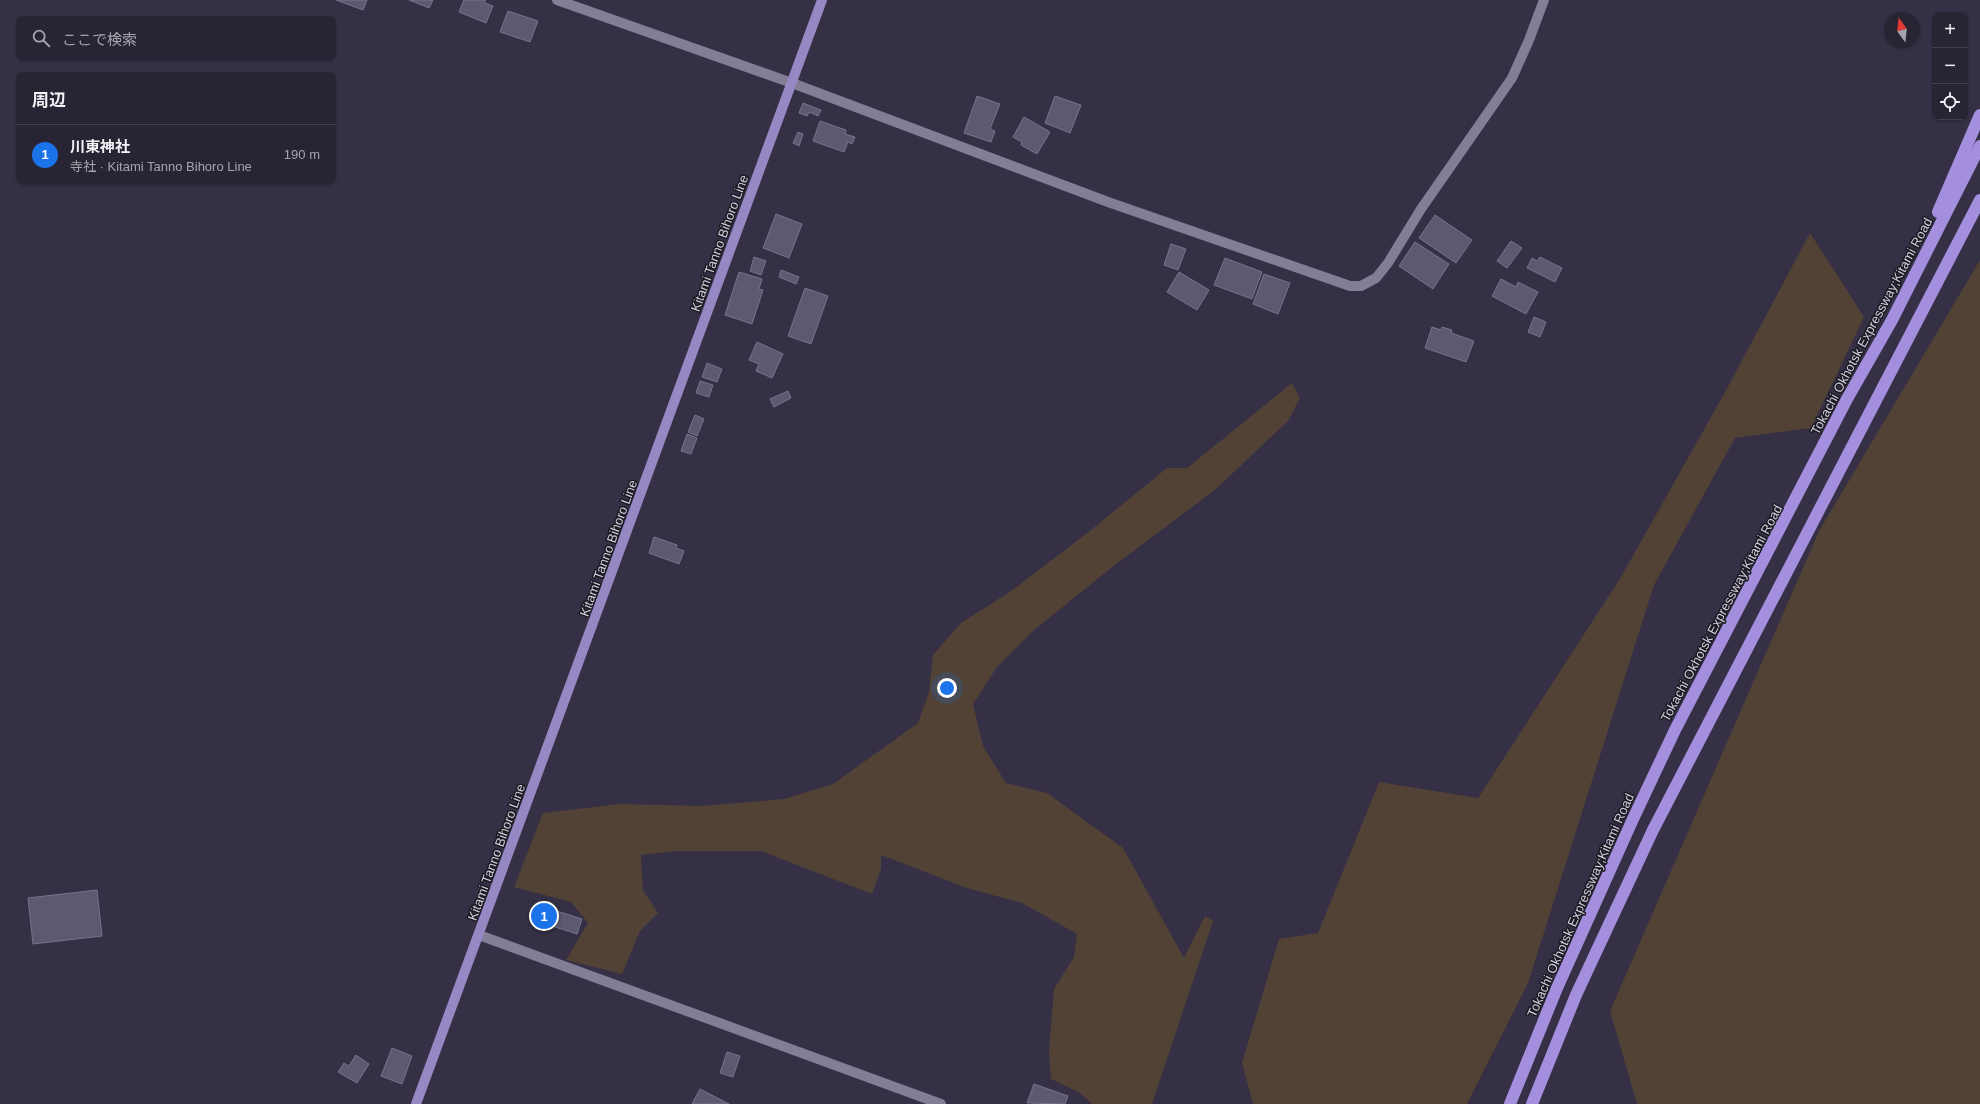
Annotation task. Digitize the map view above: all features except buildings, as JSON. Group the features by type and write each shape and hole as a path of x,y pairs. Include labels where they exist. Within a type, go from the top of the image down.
{"highway":[{"path":"1892,320 1980,115"},
{"name":"Tokachi Okhotsk Expressway;Kitami Road","path":"1510,1104 1557,988 1675,730 1847,400 1892,320 1980,146"},
{"path":"1532,1104 1576,995 1653,830 1869,411 1980,200"}],"main road":[{"name":"Kitami Tanno Bihoro Line","path":"416,1104 822,0"}],"street":[{"path":"557,0 792,83 1108,202 1350,286 1362,286 1376,278 1388,263 1421,209 1512,78 1529,40 1544,0"},
{"path":"479,935 941,1104"}],"shaded area":[{"path":"1810,233 1864,317 1811,428 1735,438 1654,585 1528,983 1467,1104 1253,1104 1242,1063 1279,939 1318,933 1379,782 1478,798 1621,577 1724,394"},
{"path":"1980,260 1980,1104 1637,1104 1610,1011 1819,531"},
{"path":"1292,383 1300,398 1288,421 1215,490 1111,568 1033,631 997,667 973,704 983,746 1006,783 1047,793 1123,848 1184,958 1205,916 1213,921 1152,1104 1092,1104 1080,1093 1051,1079 1049,1051 1054,989 1074,957 1077,934 1022,903 967,888 881,855 881,869 872,894 761,851 675,851 641,855 643,890 658,913 640,931 622,974 566,960 588,923 571,902 514,887 543,813 620,804 703,806 784,799 833,784 918,723 929,692 933,655 961,623 1011,591 1091,530 1167,468 1187,468"}],"place":[{"name":"川東神社","path":"544,916"}]}
